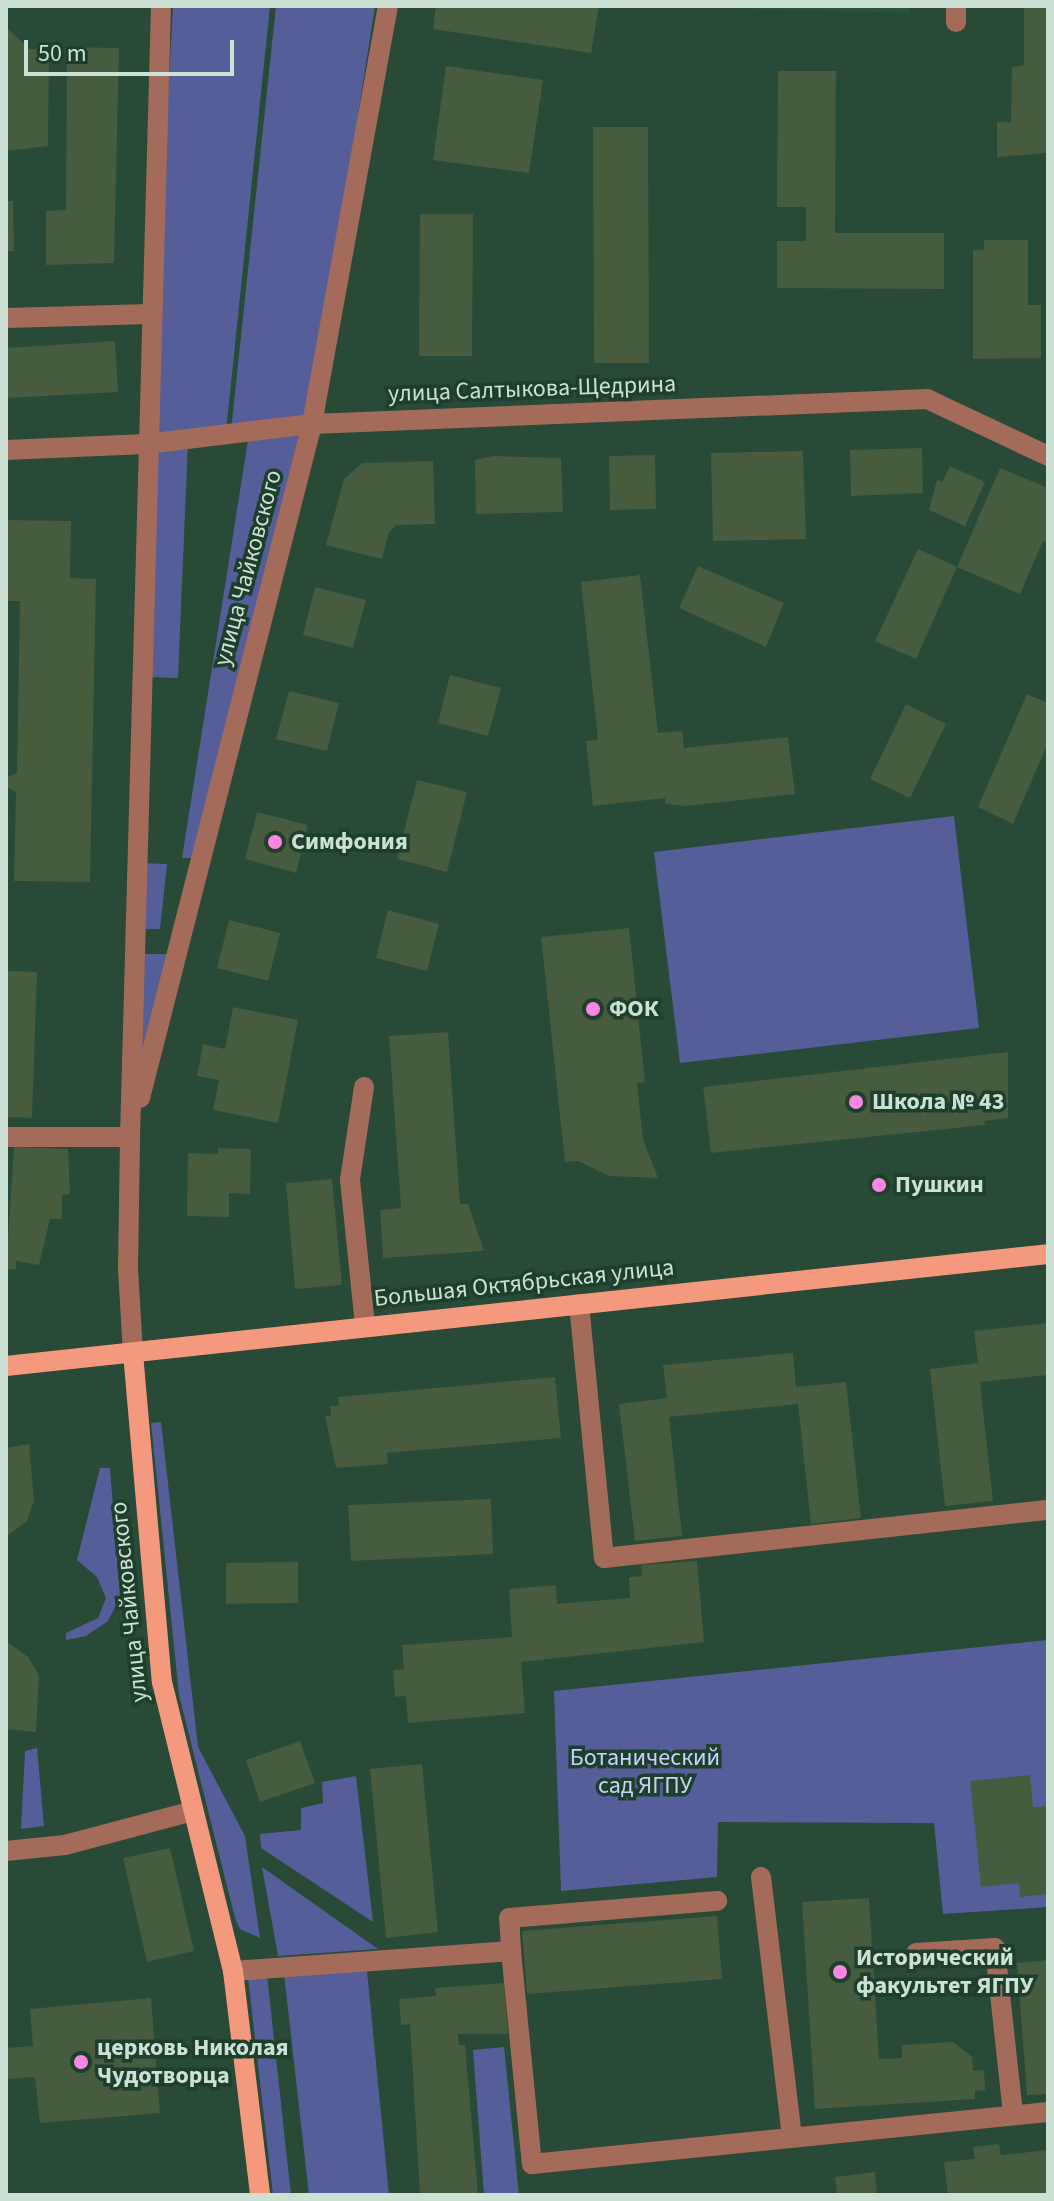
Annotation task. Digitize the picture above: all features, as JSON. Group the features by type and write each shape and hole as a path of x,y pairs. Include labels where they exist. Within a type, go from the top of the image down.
{"main road":[{"name":"Большая Октябрьская улица","path":"6,1366 1048,1254"},
{"name":"улица Чайковского","path":"133,1353 151,1605 168,1716 233,1971 260,2195"}],"street":[{"name":"улица Чайковского","path":"133,1353 128,1268 130,1137 146,444 161,6"},
{"name":"улица Чайковского","path":"130,1137 312,424 388,6"},
{"path":"6,318 150,314"},
{"name":"улица Салтыкова-Щедрина","path":"6,450 146,444 312,424 927,399 1048,456"},
{"path":"364,1087 350,1180 365,1326"},
{"path":"6,1137 130,1137"},
{"path":"579,1304 604,1558 1048,1510"},
{"path":"6,1851 65,1845 193,1811"},
{"path":"761,1877 792,2137"},
{"path":"717,1901 509,1918 532,2164 1048,2112"},
{"path":"916,1953 995,1948 1013,2114"},
{"path":"233,1971 511,1951"}],"shaded area":[{"path":"635,6 910,6 910,13"}],"green space":[{"path":"173,6 270,6 226,432 149,441"},
{"path":"276,6 375,6 310,422 231,431"},
{"path":"309,427 197,858 182,858 249,434"},
{"path":"188,442 178,678 145,677 148,446"},
{"path":"954,816 979,1028 680,1063 654,852"},
{"path":"142,863 167,864 160,929 140,929"},
{"path":"140,954 172,954 139,1089"},
{"path":"161,1422 198,1747 245,1836 260,1938 240,1929 235,1918 179,1695 151,1423"},
{"path":"100,1468 110,1468 120,1597 108,1621 86,1636 66,1640 66,1633 98,1618 106,1598 97,1577 77,1560"},
{"name":"Ботанический сад ЯГПУ","path":"1048,1640 1048,1907 943,1914 934,1823 718,1822 717,1877 561,1891 554,1691"},
{"path":"37,1748 44,1826 21,1829 25,1751"},
{"path":"356,1776 373,1922 261,1848 260,1834 301,1830 301,1808 323,1803 322,1782"},
{"path":"262,1867 378,1949 278,1956"},
{"path":"367,1971 389,2195 309,2195 284,1974"},
{"path":"267,1975 291,2195 273,2195 248,1978"},
{"path":"504,2047 519,2195 484,2195 473,2050"}],"building":[{"path":"436,6 599,6 591,53 433,29"},
{"path":"1024,6 1048,6 1048,153 997,157 997,122 1011,122 1012,67 1024,65"},
{"path":"6,27 29,49 49,49 48,146 6,151"},
{"path":"67,47 119,48 114,263 46,265 46,211 66,210"},
{"path":"446,66 543,80 529,173 433,160"},
{"path":"778,71 836,71 835,233 944,233 944,289 777,288 777,241 806,241 806,207 777,207"},
{"path":"593,127 648,127 649,363 594,363"},
{"path":"6,201 13,201 14,251 6,251"},
{"path":"420,214 473,214 472,356 419,356"},
{"path":"984,240 1028,240 1028,305 1041,305 1041,358 973,359 973,250 984,250"},
{"path":"115,341 118,392 6,398 6,348"},
{"path":"922,448 923,493 851,496 850,450"},
{"path":"803,451 806,539 713,541 711,453"},
{"path":"655,455 656,509 610,510 609,456"},
{"path":"493,456 561,458 563,512 476,514 475,460"},
{"path":"433,461 435,524 397,525 389,532 382,559 326,545 344,479 362,463"},
{"path":"950,466 985,482 965,526 929,510 937,480 942,482"},
{"path":"1000,468 1048,488 1048,543 1043,541 1020,594 957,567"},
{"path":"6,520 71,521 70,578 96,579 90,882 14,881 16,792 6,787 6,777 17,773 20,601 6,601"},
{"path":"918,549 957,567 916,659 875,641"},
{"path":"698,566 784,603 766,647 679,608"},
{"path":"640,575 658,733 682,731 684,748 788,737 795,794 685,806 665,804 665,798 593,806 586,741 598,740 581,582"},
{"path":"315,587 366,600 353,648 303,635"},
{"path":"450,675 501,688 488,736 438,723"},
{"path":"289,691 339,703 327,751 276,739"},
{"path":"1027,694 1048,703 1048,743 1013,824 978,807"},
{"path":"906,704 946,724 910,798 870,779"},
{"path":"417,780 467,792 447,872 397,859"},
{"path":"257,812 308,825 296,873 245,859"},
{"path":"388,910 439,924 427,971 376,958"},
{"path":"229,920 280,933 268,981 217,968"},
{"name":"ФОК","path":"629,928 645,1082 637,1083 643,1139 658,1178 609,1176 578,1161 565,1162 541,937"},
{"path":"6,971 37,972 32,1118 6,1117"},
{"path":"233,1007 298,1020 278,1123 213,1110 219,1080 197,1076 203,1044 225,1049"},
{"path":"448,1032 460,1204 468,1204 484,1251 383,1258 380,1210 401,1208 389,1036"},
{"name":"Школа № 43","path":"1008,1052 1008,1118 984,1121 985,1125 711,1153 703,1087"},
{"path":"14,1147 68,1149 70,1194 62,1195 62,1219 50,1219 39,1265 16,1261 16,1269 6,1270"},
{"path":"218,1148 251,1149 250,1194 229,1193 229,1217 187,1216 188,1153 218,1154"},
{"path":"332,1179 342,1285 295,1289 286,1183"},
{"path":"1048,1323 1048,1375 980,1382 993,1501 945,1506 930,1369 978,1363 974,1331"},
{"path":"793,1353 796,1387 846,1382 861,1518 811,1524 798,1404 669,1417 682,1536 635,1541 619,1404 667,1398 663,1365"},
{"path":"555,1377 561,1438 387,1453 388,1464 336,1468 325,1416 331,1416 330,1406 339,1406 338,1397"},
{"path":"29,1444 34,1501 27,1521 6,1537 6,1448"},
{"path":"491,1499 493,1554 351,1561 348,1505"},
{"path":"697,1561 704,1642 521,1662 525,1713 408,1723 406,1696 395,1697 393,1670 404,1669 402,1645 512,1637 509,1589 556,1585 557,1604 630,1598 629,1577 642,1576 641,1565"},
{"path":"298,1562 298,1603 226,1604 226,1563"},
{"path":"6,1641 28,1657 39,1675 36,1732 6,1729"},
{"path":"300,1741 315,1783 260,1802 246,1760"},
{"path":"422,1764 438,1932 386,1938 370,1769"},
{"path":"1030,1775 1033,1807 1048,1806 1048,1894 1020,1897 1019,1883 981,1887 970,1781"},
{"path":"170,1848 194,1951 147,1962 123,1858"},
{"name":"Исторический факультет ЯГПУ","path":"869,1898 879,2059 902,2058 902,2045 953,2042 972,2057 973,2071 984,2070 985,2090 975,2091 975,2099 815,2109 802,1902"},
{"path":"717,1916 722,1979 527,1994 522,1931"},
{"path":"1048,1960 1048,2094 1027,2095 1017,1963"},
{"path":"504,1983 508,2034 458,2034 459,2045 465,2045 478,2195 420,2195 410,2024 401,2025 399,1999 436,1996 435,1988"},
{"name":"церковь Николая Чудотворца","path":"151,1998 160,2113 40,2123 35,2077 6,2079 6,2048 33,2046 30,2009"},
{"path":"999,2144 1001,2155 1048,2150 1048,2195 948,2195 944,2162 975,2159 973,2147"},
{"path":"875,2172 877,2195 837,2195 835,2177"}],"place":[{"name":"Симфония","path":"275,842"},
{"name":"ФОК","path":"593,1009"},
{"name":"Школа № 43","path":"856,1102"},
{"name":"Пушкин","path":"879,1185"},
{"name":"Исторический факультет ЯГПУ","path":"840,1972"},
{"name":"церковь Николая Чудотворца","path":"81,2062"}]}
